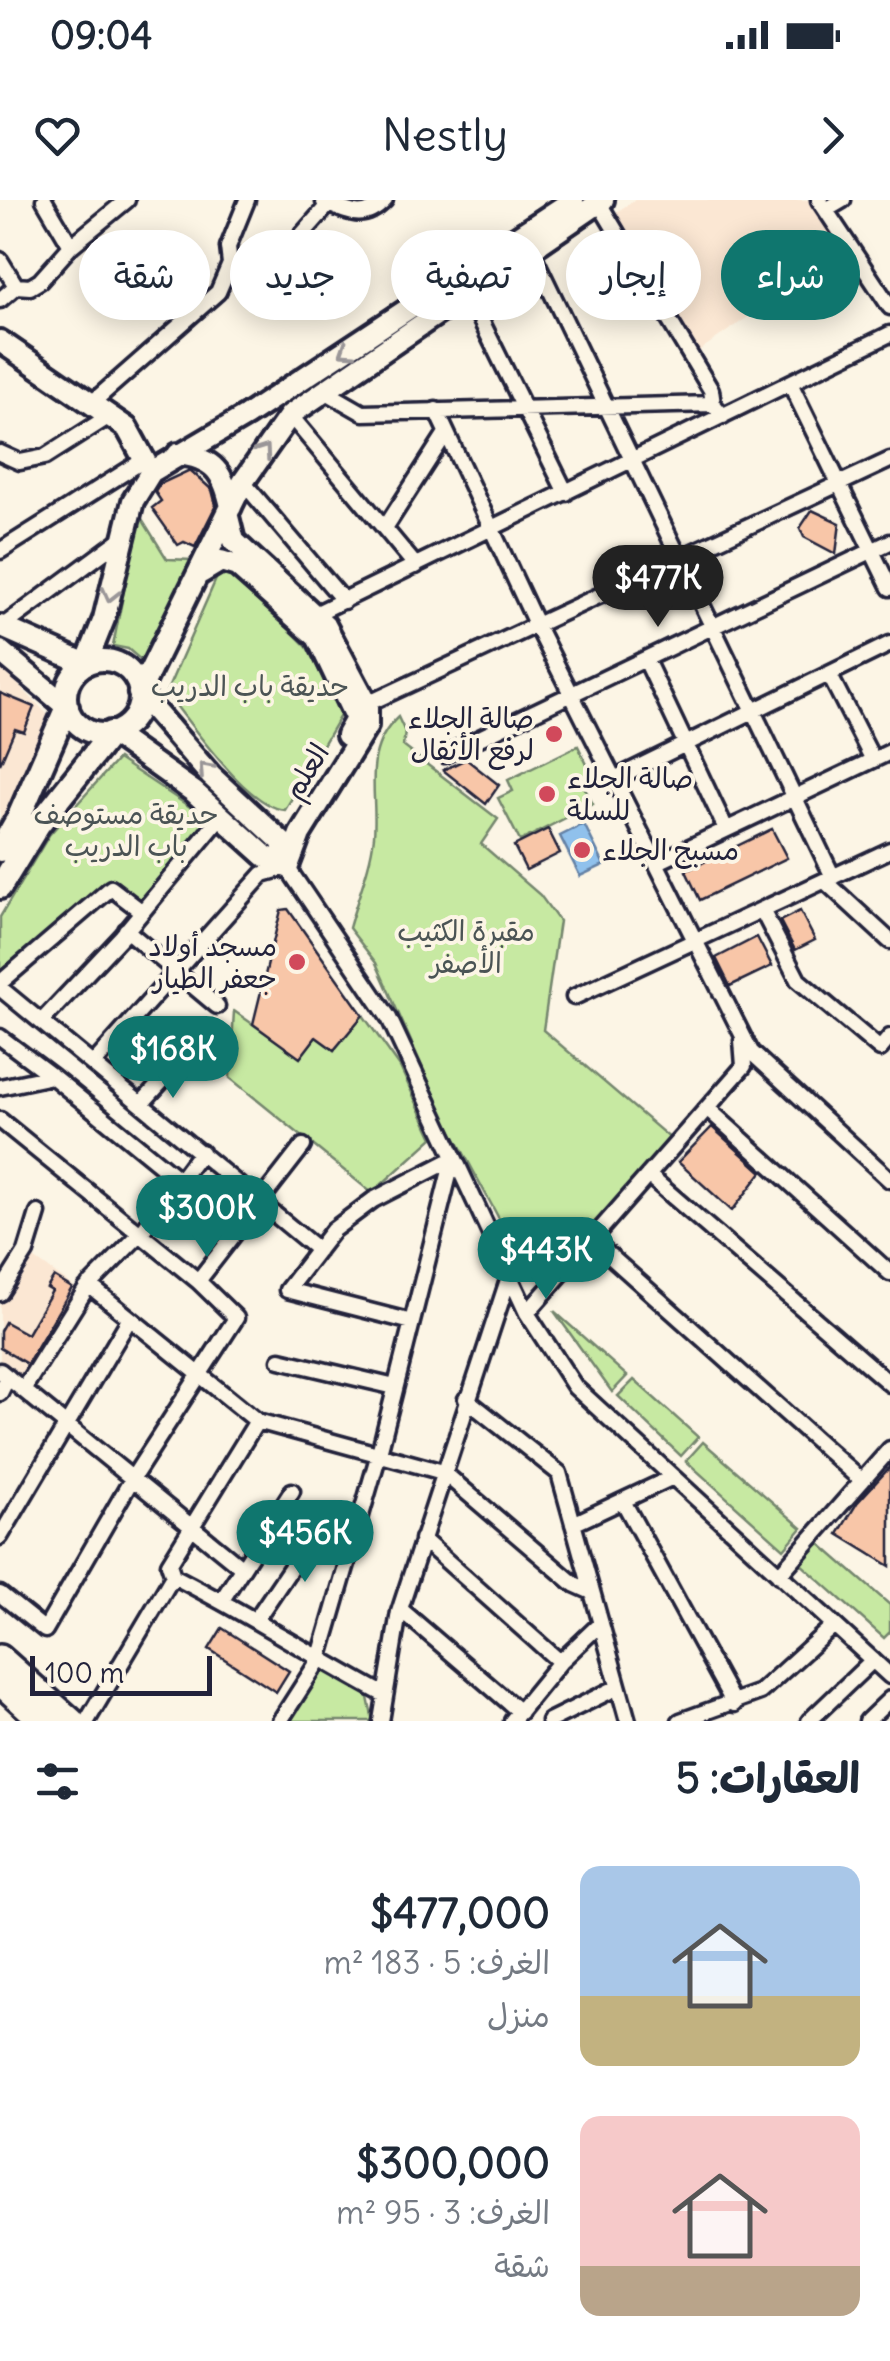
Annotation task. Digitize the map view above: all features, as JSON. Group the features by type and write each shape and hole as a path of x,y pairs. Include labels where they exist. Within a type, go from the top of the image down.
{"highway":[{"path":"0,1658 70,1721"},
{"path":"0,1682 43,1721"}],"main road":[{"path":"546,242 601,202"},
{"path":"0,850 19,817 67,706 69,682 86,664 104,620 133,501 148,466 246,416 562,203"},
{"path":"0,886 38,825 111,733 136,714 139,693 243,482 290,415 429,320"},
{"path":"0,341 127,428 148,466"},
{"path":"178,454 214,464 226,481 234,541 313,615 341,649 358,708"},
{"path":"200,573 221,561 237,566 317,637 358,708"},
{"path":"1,627 86,664 98,660 120,665 130,672 139,693 211,776 282,842 287,868"},
{"path":"0,651 67,706 89,732 111,733 194,792 265,856 287,868"},
{"name":"العلم","path":"265,856 282,842 358,708"},
{"name":"العلم","path":"287,868 300,834 367,726 358,708"}],"street":[{"path":"44,200 71,246"},
{"path":"0,300 16,286 30,287 40,281 71,246 127,200"},
{"path":"235,230 247,200"},
{"path":"305,230 325,202 365,215 385,200"},
{"path":"843,200 823,205 890,307"},
{"path":"601,202 711,390 718,410"},
{"path":"1,451 20,462 45,457 102,408 218,292 230,264 230,242"},
{"path":"0,260 16,286"},
{"path":"546,280 795,798 829,879 890,941"},
{"path":"481,320 566,493"},
{"path":"313,615 633,460 718,410 790,384 890,334"},
{"path":"790,384 890,588"},
{"path":"323,390 363,413 718,410"},
{"path":"436,410 490,530 742,1036 767,1071 890,1180"},
{"path":"290,415 416,566"},
{"path":"384,528 446,433"},
{"path":"358,708 679,555 890,460"},
{"path":"2,544 148,466"},
{"path":"243,482 344,601"},
{"path":"1,627 125,536"},
{"path":"444,756 890,542"},
{"path":"614,779 890,644"},
{"path":"646,660 726,829"},
{"path":"829,674 873,760"},
{"path":"656,863 890,752"},
{"path":"42,1021 222,817"},
{"path":"574,997 890,850"},
{"path":"94,1063 178,974 263,874 287,868 389,1018 527,1312 574,1387 890,1676"},
{"path":"142,912 111,888 0,985 318,1250"},
{"path":"762,910 798,980 880,1049 890,1037"},
{"path":"126,930 218,1006"},
{"path":"142,1104 203,1036"},
{"path":"527,1312 744,1066 742,1036"},
{"path":"0,1037 178,1180"},
{"path":"0,1087 52,1076"},
{"path":"706,1108 884,1268 890,1251"},
{"path":"0,1120 198,1281 236,1318 132,1479 45,1630 0,1594"},
{"path":"198,1281 303,1146"},
{"path":"24,1388 90,1285 140,1234 200,1152"},
{"path":"412,1322 287,1290 333,1230 372,1200 453,1159"},
{"path":"280,1721 318,1660 378,1457 453,1159"},
{"path":"648,1175 890,1384"},
{"path":"0,1293 26,1252 38,1212"},
{"path":"592,1239 862,1481"},
{"path":"381,1721 400,1609 466,1399 510,1277"},
{"path":"90,1285 257,1421 443,1472 574,1584 592,1592"},
{"path":"0,1537 130,1318"},
{"path":"280,1360 395,1387"},
{"path":"0,1393 4,1374 241,1567"},
{"path":"466,1399 559,1473 628,1721"},
{"path":"257,1421 169,1564 173,1576 257,1618 318,1660 384,1694"},
{"path":"779,1575 890,1449"},
{"path":"574,1524 673,1478"},
{"path":"222,1600 292,1491"},
{"path":"623,1501 734,1704"},
{"path":"257,1618 309,1541 305,1527 281,1508"},
{"path":"422,1539 560,1662"},
{"path":"87,1721 173,1576"},
{"path":"400,1609 516,1716 560,1662 601,1623"},
{"path":"680,1721 760,1692 834,1624"},
{"path":"809,1721 872,1660"},
{"path":"549,1721 618,1687"},
{"path":"867,1721 890,1699"}],"shaded area":[{"path":"634,200 809,200 827,230 721,230 721,320 744,320 697,352 678,320 701,320 701,230 624,230 614,214"},
{"path":"0,666 48,715 0,827"},
{"path":"31,1256 80,1291 25,1376 17,1376 0,1363 0,1304"}],"green space":[{"path":"139,514 167,559 192,560 143,662 128,649 113,646"},
{"name":"حديقة باب الدريب","path":"230,569 307,647 341,714 285,810 254,795 237,780 166,693 220,570"},
{"name":"مقبرة الكثيب الأصفر","path":"398,717 405,732 403,746 498,819 481,844 540,895 559,921 543,1030 671,1139 574,1246 526,1269 446,1120 376,963 349,928 372,847 375,758 379,744"},
{"name":"صالة الجلاء للسلة","path":"578,746 596,783 585,789 593,804 520,841 498,798 513,791 508,780"},
{"name":"حديقة مستوصف باب الدريب","path":"118,759 208,819 141,901 109,882 0,971 0,917 49,835"},
{"path":"234,1011 300,1057 316,1037 334,1050 363,1015 400,1067 433,1138 372,1193 230,1078"},
{"path":"554,1311 627,1376 612,1392"},
{"path":"634,1380 698,1437 681,1456 618,1396"},
{"path":"703,1442 802,1528 784,1549 686,1461"},
{"path":"819,1543 890,1605 890,1632 884,1638 801,1564"},
{"path":"321,1669 367,1693 373,1721 290,1721"}],"water":[{"name":"مسبح الجلاء","path":"584,824 604,865 580,876 560,836"}],"building":[{"path":"190,470 212,490 216,505 195,547 184,542 178,545 152,508 161,501 155,492 160,484"},
{"path":"812,510 840,523 836,554 804,537 800,528"},
{"path":"0,693 34,707 24,732 15,729 0,764"},
{"path":"466,759 499,785 486,804 443,770"},
{"path":"548,829 560,853 526,870 514,846"},
{"path":"772,829 787,858 700,900 686,871"},
{"name":"مسجد أولاد جعفر الطيار","path":"288,909 363,1015 334,1050 316,1037 300,1058 253,1024 281,910"},
{"path":"800,911 815,940 795,950 780,921"},
{"path":"757,937 772,966 730,986 716,958"},
{"path":"712,1127 762,1172 732,1211 678,1162"},
{"path":"54,1277 72,1288 27,1364 0,1348 0,1331 5,1322 27,1334 52,1291 47,1288"},
{"path":"890,1467 890,1566 838,1534 857,1503"},
{"path":"222,1628 289,1671 276,1692 209,1649"}],"place":[{"name":"صالة الجلاء لرفع الأثقال","path":"554,734"},
{"name":"صالة الجلاء للسلة","path":"547,794"},
{"name":"مسبح الجلاء","path":"582,850"},
{"name":"مسجد أولاد جعفر الطيار","path":"297,962"}]}
